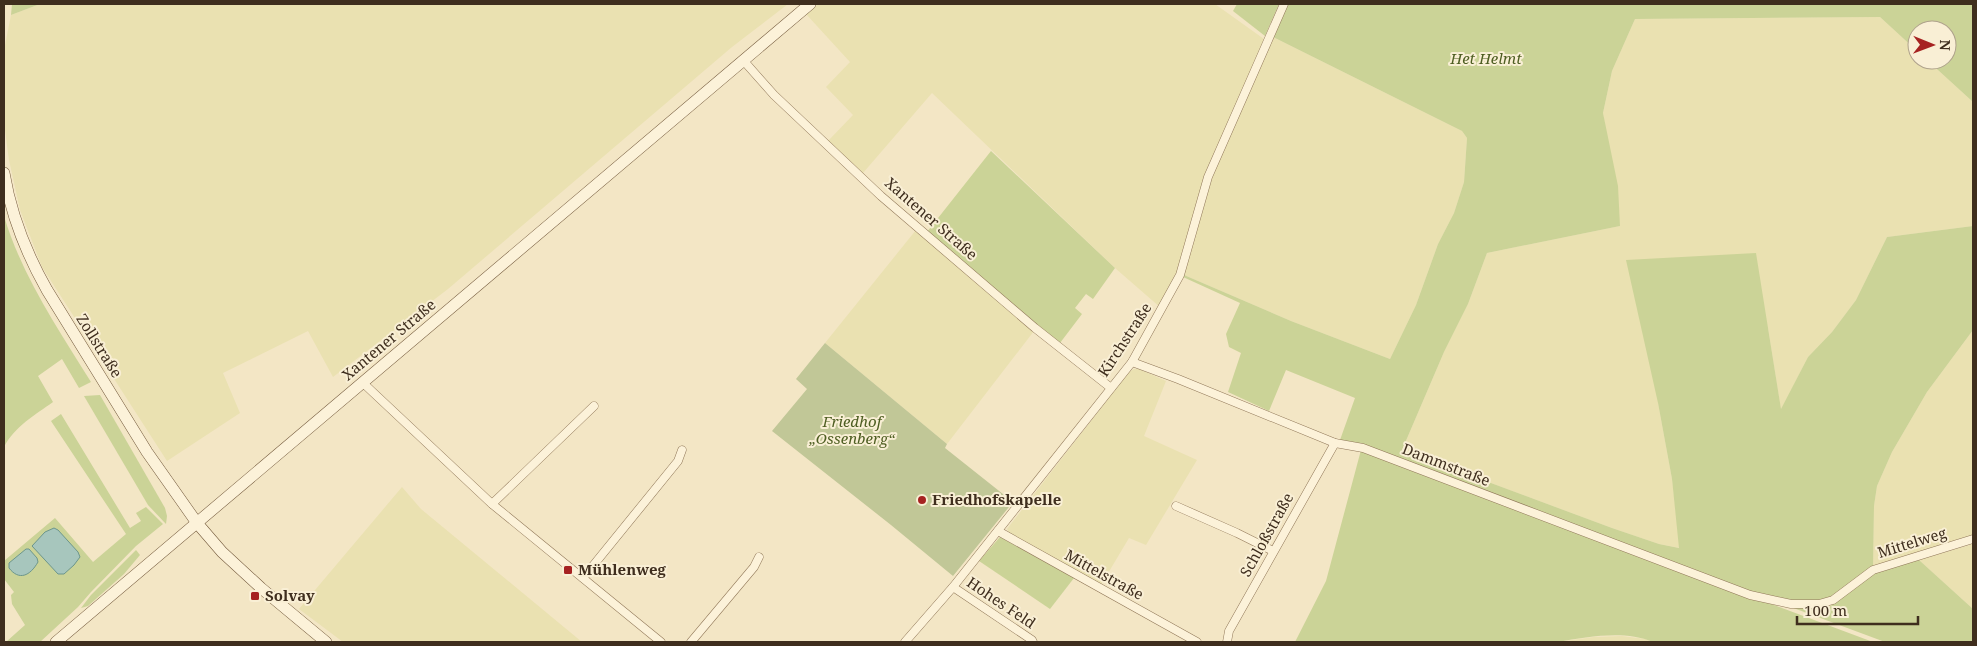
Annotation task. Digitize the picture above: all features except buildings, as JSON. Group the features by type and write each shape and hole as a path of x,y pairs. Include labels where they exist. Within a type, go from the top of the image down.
{"main road":[{"name":"Xantener Straße","path":"56,642 810,4"},
{"name":"Zollstraße","path":"4,173 19,230 42,282 147,452 197,523 222,552 326,642"}],"street":[{"name":"Kirchstraße","path":"905,642 953,587 1132,362 1180,275 1208,177 1284,4"},
{"name":"Xantener Straße","path":"743,60 774,95 881,196 1035,328 1111,388"},
{"name":"Dammstraße","path":"1132,362 1335,443 1363,448 1750,595"},
{"path":"362,382 492,504 660,642"},
{"path":"492,504 594,406"},
{"name":"Schloßstraße","path":"1227,642 1229,631 1335,443"},
{"path":"583,578 678,461 682,450"},
{"path":"1176,506 1273,551"},
{"name":"Mittelstraße","path":"998,531 1197,642"},
{"name":"Mittelweg","path":"1750,595 1791,604 1819,604 1833,600 1872,570 1973,539"},
{"path":"691,642 754,567 759,557"},
{"name":"Hohes Feld","path":"953,587 1033,642"}],"shaded area":[{"path":"40,4 788,4 732,47 448,289 333,377 308,331 223,373 240,413 167,461 42,267 20,210 9,160 4,123 4,50 11,15"},
{"path":"818,4 1215,4 1264,39 1206,175 1178,275 1161,308 1115,268 932,93 863,173 828,141 853,115 826,87 850,62 806,14"},
{"path":"1880,17 1907,42 1907,70 1938,70 1973,102 1973,226 1887,237 1856,300 1832,332 1808,357 1781,410 1768,328 1658,403 1672,479 1680,548 1659,544 1612,528 1402,450 1444,352 1468,304 1487,253 1620,226 1603,113 1612,71 1635,19"},
{"path":"1271,36 1462,131 1467,138 1464,182 1454,213 1438,244 1416,305 1390,359 1291,321 1184,275 1215,168"},
{"path":"916,230 1034,331 947,444 825,343"},
{"path":"1973,330 1973,537 1873,566 1874,506 1877,486 1892,452 1927,392"},
{"path":"1139,369 1166,381 1144,436 1197,460 1146,545 1129,538 1101,585 1009,533 1007,529 1129,372"},
{"path":"402,487 421,509 582,642 343,642 299,609"},
{"path":"1973,544 1973,609 1919,560"},
{"path":"1622,636 1646,639 1653,642 1558,642 1593,637"}],"green space":[{"path":"12,4 40,4 11,15"},
{"path":"1237,4 1279,4 1265,36 1233,11"},
{"name":"Het Helmt","path":"1286,4 1973,4 1973,102 1938,70 1957,70 1957,20 1907,20 1907,42 1880,17 1635,19 1612,71 1603,113 1618,186 1620,226 1487,253 1468,304 1444,352 1402,450 1612,528 1659,544 1679,548 1672,479 1658,403 1626,260 1756,253 1781,409 1808,357 1832,332 1856,300 1887,237 1973,226 1973,330 1927,392 1892,452 1877,486 1874,506 1873,570 1833,600 1819,604 1750,595 1362,446 1340,440 1355,398 1286,370 1269,411 1228,392 1241,353 1229,347 1226,334 1240,303 1183,277 1184,275 1291,321 1390,359 1416,305 1438,244 1454,213 1464,182 1467,138 1462,131 1271,36"},
{"path":"991,151 1115,268 1093,299 1086,294 1075,308 1082,314 1060,343 976,275 927,232"},
{"path":"4,216 21,260 42,302 91,382 79,388 62,359 38,376 53,402 32,416 20,427 4,447"},
{"name":"Friedhof „Ossenberg“","path":"825,343 947,444 945,448 1013,502 953,576 772,431 807,389 796,379"},
{"path":"100,395 165,508 166,524 148,505 84,396"},
{"path":"61,414 130,528 141,521 136,513 146,507 163,524 136,546 78,607 40,642 6,642 25,625 12,604 11,595 14,592 4,579 4,561 55,518 93,562 126,534 51,421"},
{"path":"1361,450 1873,642 1653,642 1642,638 1618,635 1558,642 1295,642 1326,581"},
{"path":"1000,537 1074,578 1050,609 979,561"},
{"path":"136,550 140,555 124,574 88,606 81,608 91,595"},
{"path":"1919,560 1973,609 1973,642 1885,642 1788,606 1828,608 1870,576 1886,568"}],"water":[{"path":"54,528 78,552 80,557 64,574 58,574 32,546 45,532"},
{"path":"26,549 29,549 38,562 32,571 20,576 9,568 9,563"}],"place":[{"name":"Friedhofskapelle","path":"922,500"},
{"name":"Mühlenweg","path":"568,570"},
{"name":"Solvay","path":"255,596"}]}
